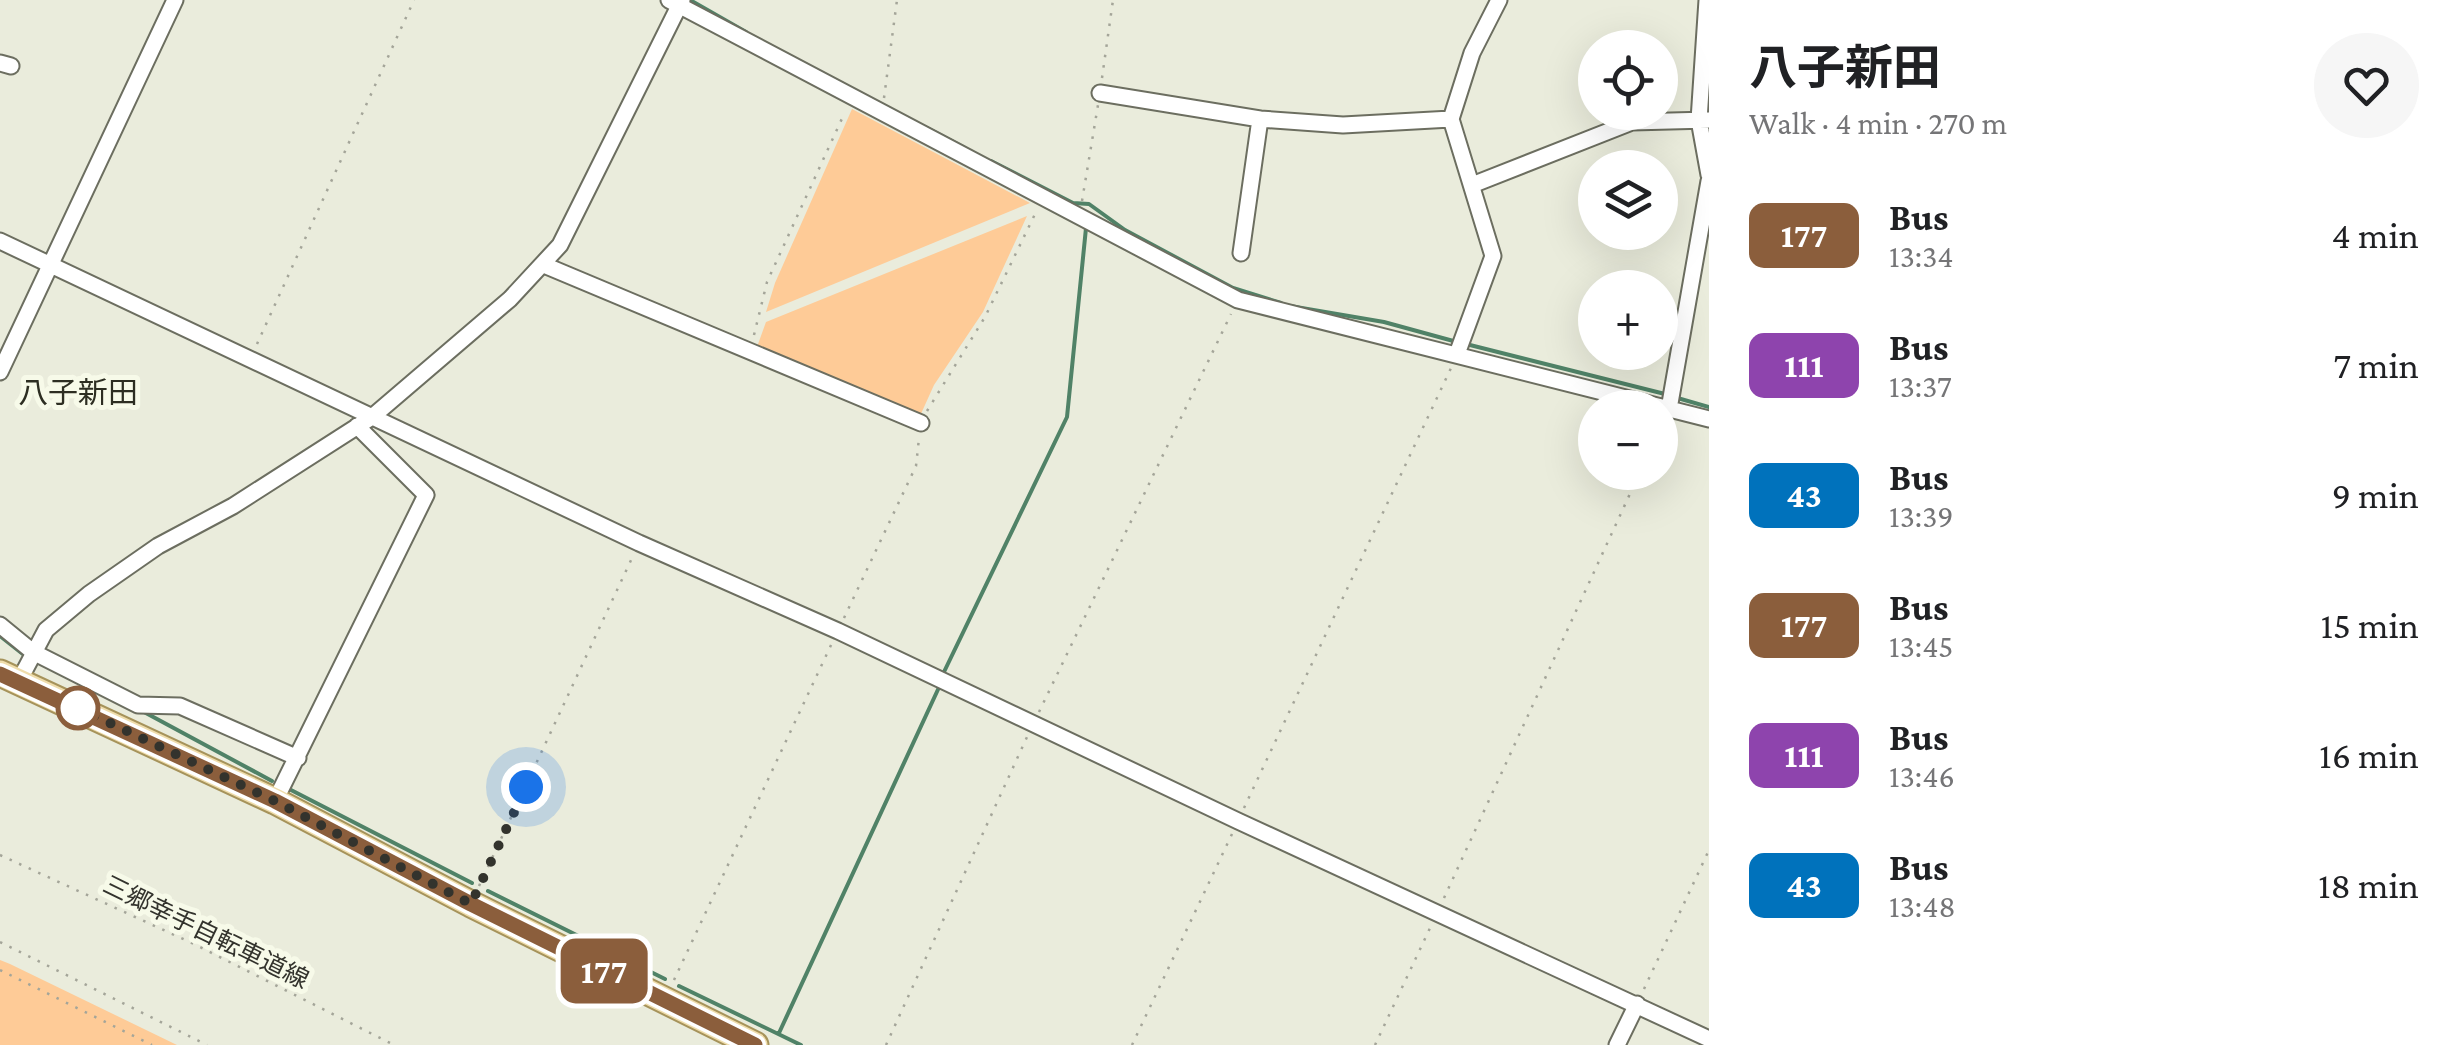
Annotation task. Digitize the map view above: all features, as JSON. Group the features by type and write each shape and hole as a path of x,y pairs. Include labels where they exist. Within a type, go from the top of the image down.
{"main road":[{"path":"9,677 275,801 471,904 755,1045"}],"street":[{"path":"0,372 176,0"},
{"path":"1457,354 1494,256 1451,120 1472,53 1499,0"},
{"path":"1672,390 1709,178 1704,120 1707,0"},
{"path":"9,677 33,652 46,630 88,594 158,546 233,506 372,416 510,299 544,265 560,246 676,2 1238,300 1596,390"},
{"path":"1100,92 1260,120 1343,125 1451,120"},
{"path":"1241,253 1260,120"},
{"path":"1472,185 1632,122 1704,120"},
{"path":"0,241 639,543 838,631 1709,1039"},
{"path":"544,265 921,423"},
{"path":"1678,411 1709,419"},
{"path":"275,801 426,495 357,426"},
{"path":"0,625 33,652 138,705 180,706 298,758"},
{"path":"1617,1045 1637,1004"}],"path":[{"path":"250,360 414,0"},
{"path":"882,113 897,0"},
{"path":"1080,218 1113,0"},
{"path":"750,352 767,282 852,97"},
{"path":"664,1001 916,466 921,423 938,389 986,317 1043,198"},
{"path":"886,1045 1032,724 1238,300"},
{"path":"1132,1045 1457,354"},
{"path":"1375,1045 1632,490"},
{"path":"471,904 639,543"},
{"path":"1637,1004 1709,850"},
{"name":"三郷幸手自転車道線","path":"0,854 194,944 394,1045"},
{"path":"0,942 207,1045"},
{"path":"0,970 152,1045"}],"shaded area":[{"path":"852,109 1030,203 766,312 775,283"},
{"path":"1027,216 983,312 934,385 920,416 757,347 766,322"},
{"path":"0,960 10,964 177,1045 0,1045"}],"waterway":[{"path":"690,0 746,32"},
{"path":"925,127 965,148"},
{"path":"991,161 1073,203 1089,204 1125,230 1233,288 1281,303"},
{"path":"943,674 1067,417 1086,228"},
{"path":"1290,306 1384,322 1457,342"},
{"path":"1466,344 1649,390"},
{"path":"1678,398 1709,407"},
{"path":"0,636 24,655"},
{"path":"779,1033 941,683"},
{"path":"144,712 272,781"},
{"path":"291,790 472,883"},
{"path":"488,891 665,979"},
{"path":"679,986 801,1045"}],"bus line":[{"name":"177","path":"0,674 275,801 368,852 755,1045"}],"district":[{"name":"八子新田","path":"78,392"}],"route":[{"path":"78,708 275,801 471,904 526,787"}]}
